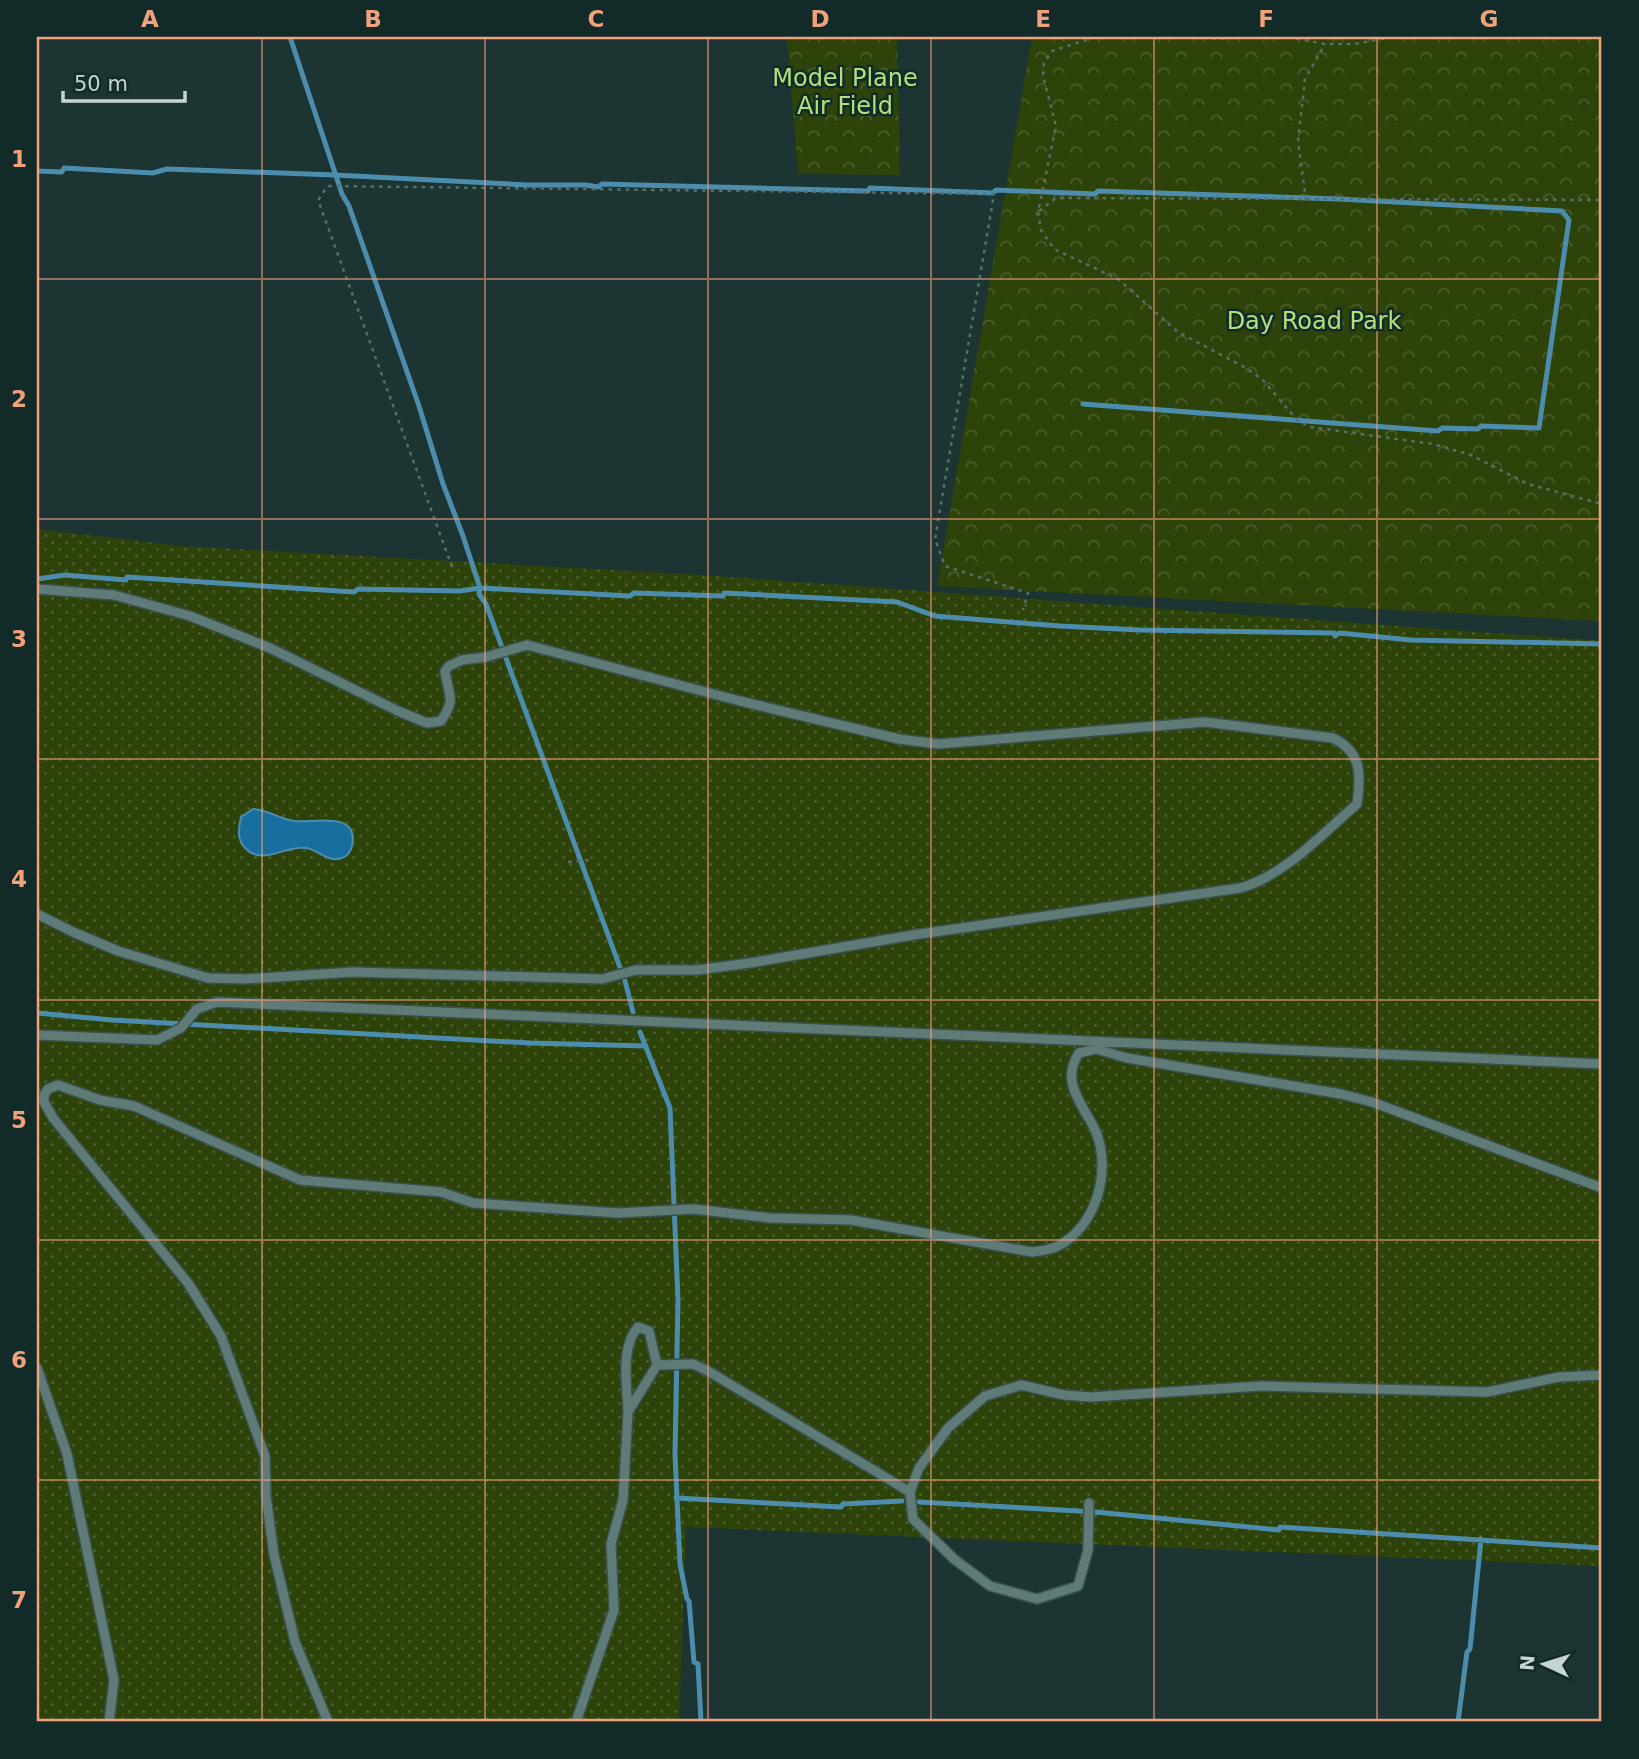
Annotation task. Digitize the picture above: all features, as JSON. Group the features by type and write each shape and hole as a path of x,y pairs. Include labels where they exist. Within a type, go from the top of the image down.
{"lane":[{"path":"37,589 114,595 190,616 270,648 427,723 441,721 450,707 450,690 444,671 449,666 462,660 527,645 740,701 899,739 938,744 977,742 1205,722 1333,738 1347,745 1359,771 1357,804 1260,883 710,968 633,971 601,979 353,972 246,979 208,978 118,951 37,914"},
{"path":"37,1034 156,1040 181,1028 197,1009 217,1002 1602,1064"},
{"path":"328,1722 295,1642 280,1580 266,1496 265,1456 220,1336 188,1283 53,1118 44,1102 48,1089 58,1085 100,1100 134,1106 300,1180 441,1192 474,1203 618,1213 690,1209 770,1218 851,1220 1032,1252 1055,1248 1077,1234 1091,1213 1100,1186 1101,1159 1096,1134 1073,1091 1072,1064 1079,1053 1096,1049 1127,1058 1342,1094 1372,1102 1602,1188"},
{"path":"576,1722 614,1610 611,1544 623,1500 628,1412 626,1367 631,1334 638,1326 649,1331 661,1365"},
{"path":"661,1365 693,1364 708,1371 910,1492"},
{"path":"628,1412 661,1365"},
{"path":"37,1368 67,1454 114,1681 109,1722"},
{"path":"1089,1503 1087,1550 1078,1586 1037,1599 990,1586 954,1559 913,1518 910,1492 919,1468 948,1428 985,1396 1021,1385 1064,1395 1091,1397 1261,1386 1487,1392 1559,1377 1602,1375"}],"path":[{"path":"1095,37 1052,51 1044,63 1043,76 1056,126 1038,212 1041,230 1054,249 1118,279 1178,332 1262,379 1297,420 1310,427 1433,444 1471,455 1528,484 1602,505"},
{"path":"1204,37 1237,37"},
{"path":"1287,37 1325,44 1354,44 1392,37"},
{"path":"1306,200 1298,141 1305,79 1325,44"},
{"path":"452,567 318,200 328,186 994,194 936,539 945,566 1028,593 1023,610"},
{"path":"1038,212 1056,198 1602,200"},
{"path":"568,862 590,860"}],"green space":[{"name":"Model Plane Air Field","path":"787,37 897,37 900,175 798,174"},
{"name":"Day Road Park","path":"1032,37 1602,37 1602,621 937,586"},
{"path":"37,529 180,546 704,575 1602,641 1602,1566 686,1527 679,1722 37,1722"}],"water":[{"path":"253,809 294,821 342,823 349,827 353,834 351,850 346,856 337,859 328,858 307,848 267,855 252,853 242,844 239,833 241,817"}],"waterway":[{"path":"290,37 342,194 349,206 419,406 480,588 479,594 486,604 625,981 633,1012"},
{"path":"37,171 62,172 64,168 153,173 167,169 598,187 602,184 868,191 870,188 993,193 996,190 1095,194 1098,191 1339,199 1562,211 1569,220 1539,428 1481,426 1478,429 1442,428 1438,431 1083,404"},
{"path":"37,579 65,575 126,580 127,577 354,592 358,589 459,591 480,588 630,596 634,593 723,596 724,593 897,602 935,616 1060,626 1334,633 1335,636 1339,633 1411,640 1602,644"},
{"path":"37,1013 112,1020 530,1043 646,1046"},
{"path":"640,1032 670,1108 678,1300 675,1454 680,1564 689,1601 694,1662 698,1664 701,1722"},
{"path":"676,1498 841,1507 843,1504 902,1501"},
{"path":"919,1502 1096,1512 1279,1530 1280,1527 1602,1548"},
{"path":"1458,1722 1467,1652 1470,1649 1481,1539"}]}
